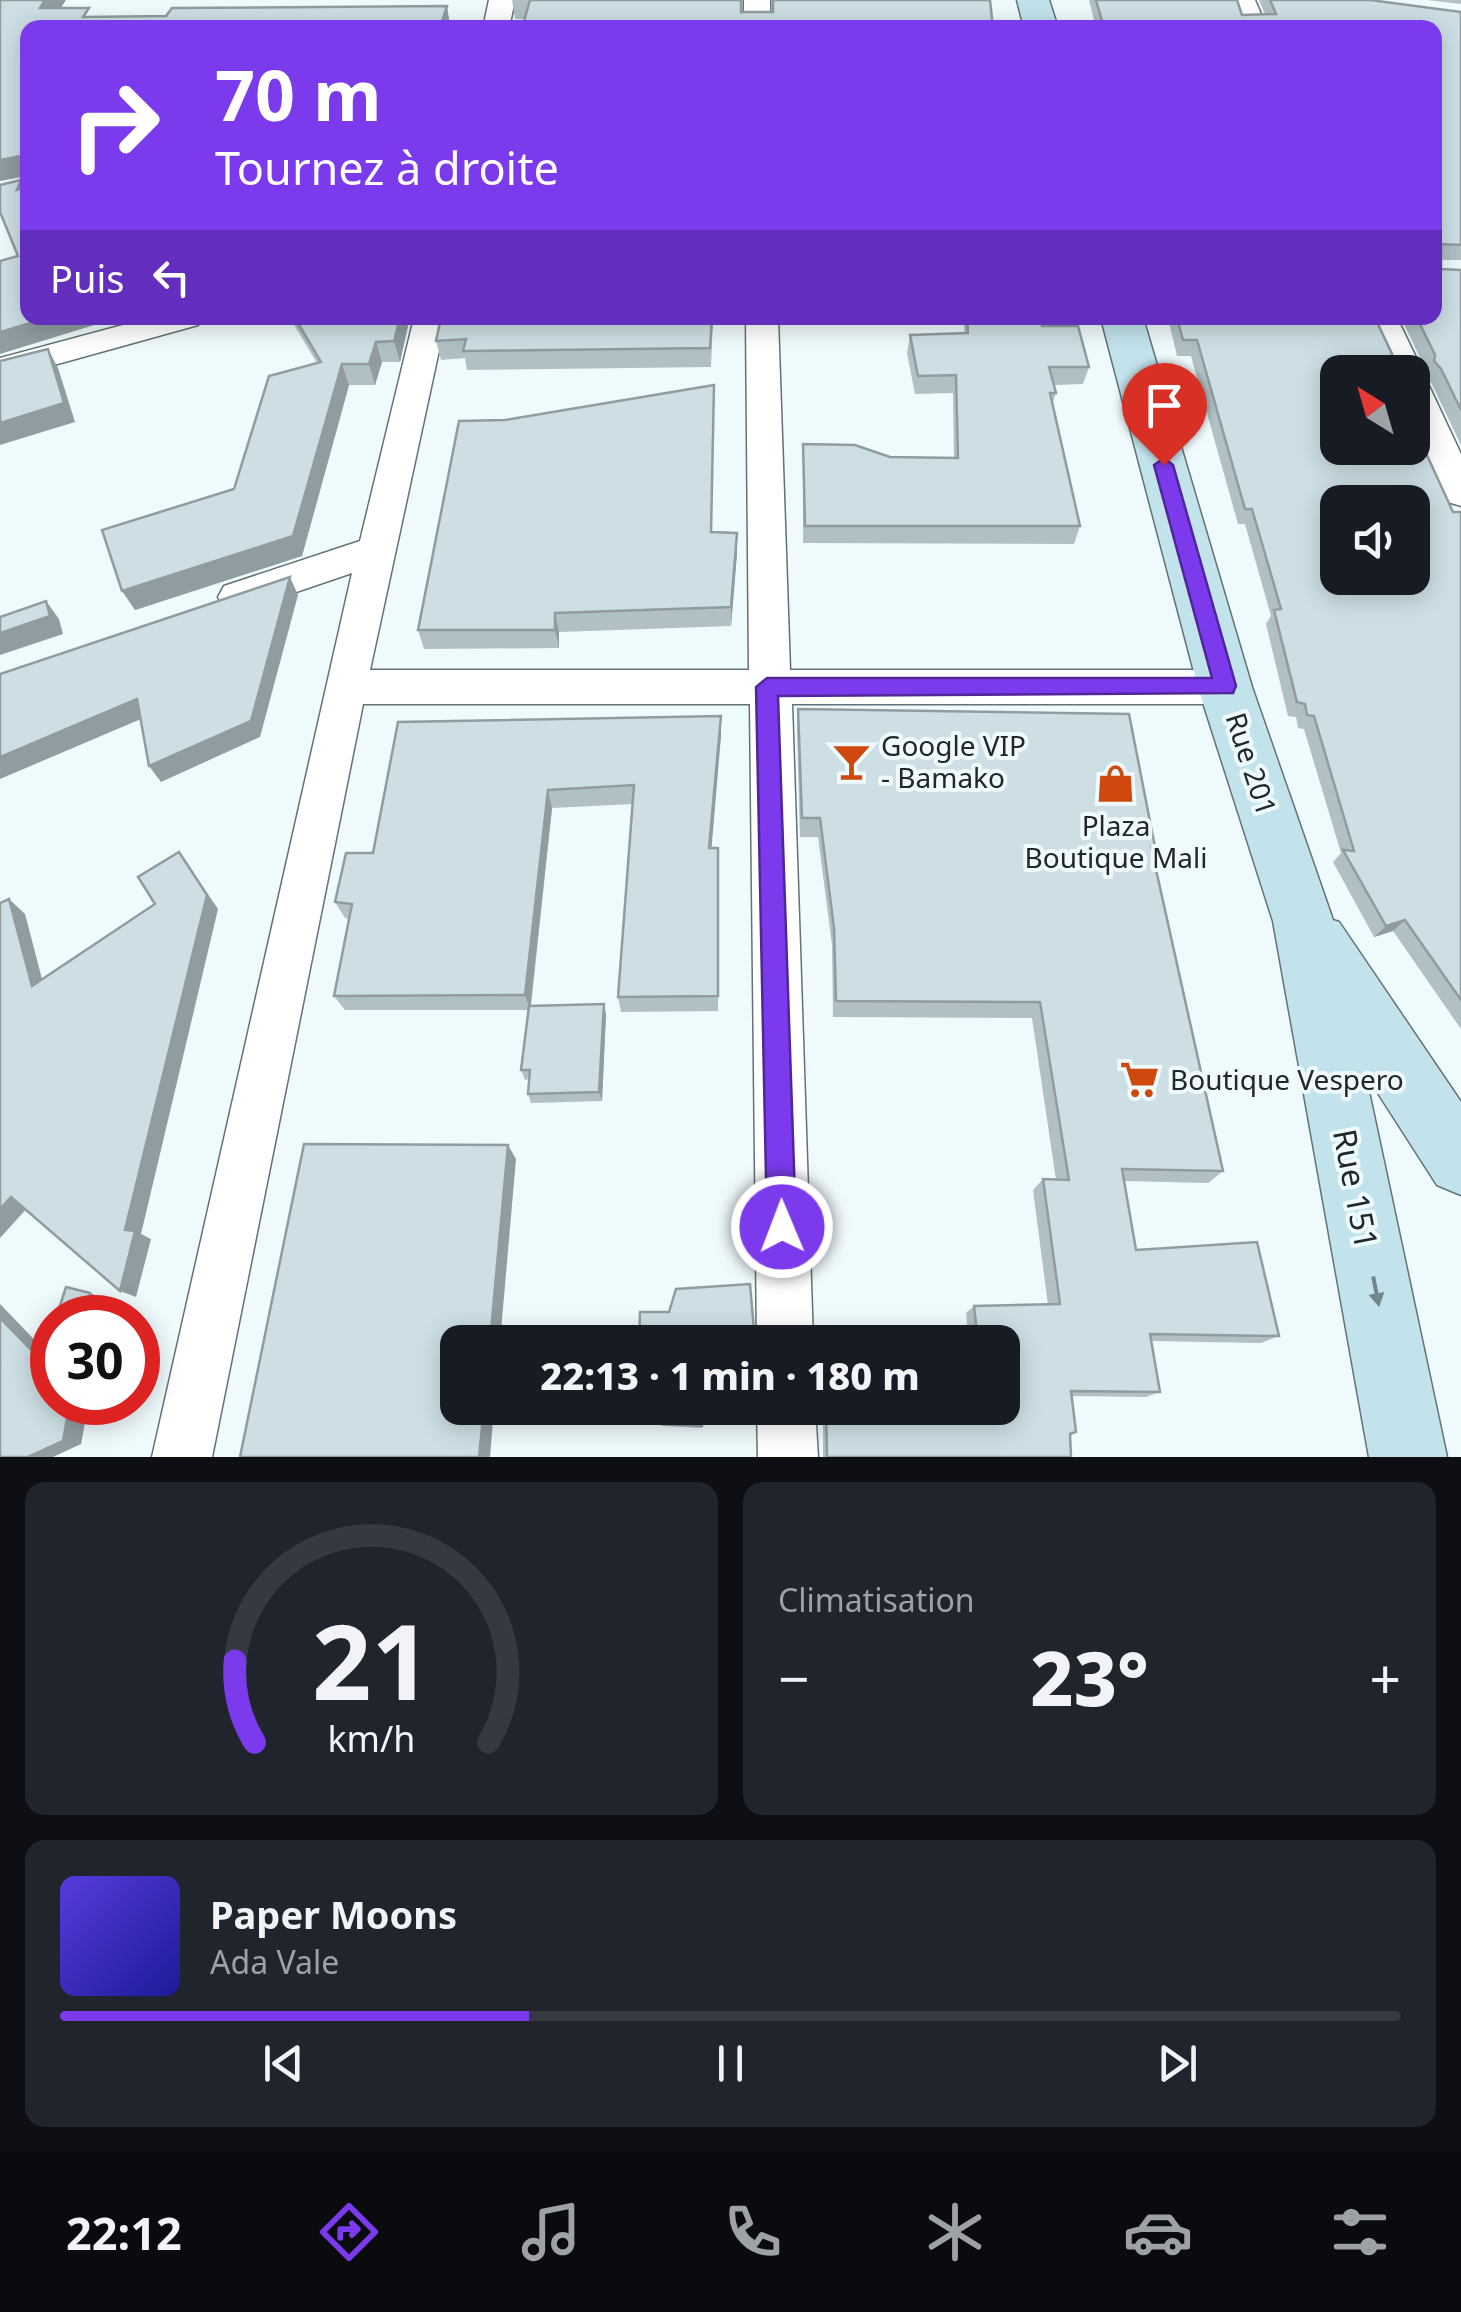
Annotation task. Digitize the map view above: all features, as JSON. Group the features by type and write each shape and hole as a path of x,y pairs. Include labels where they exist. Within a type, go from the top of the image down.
{"main road":[{"name":"Rue 201","path":"1124,325 1225,686 1302,920"},
{"path":"1302,920 1461,1161"},
{"name":"Rue 151","path":"1302,920 1408,1457"}],"street":[{"path":"0,369 160,325"},
{"path":"182,1457 346,687 428,325"},
{"path":"762,325 784,1325"},
{"path":"1384,325 1398,355"},
{"path":"1430,425 1461,493"},
{"path":"208,607 377,550"},
{"path":"346,687 1225,686"},
{"path":"787,1425 788,1457"}],"building":[{"path":"0,0 45,0 40,8 89,8 83,17 166,16 172,8 447,6 443,20 20,20 20,156 0,160"},
{"path":"530,0 741,0 741,12 773,12 773,0 990,0 992,20 524,20"},
{"path":"1096,0 1237,0 1242,15 1276,14 1270,0 1370,0 1461,12 1461,245 1442,244 1442,20 1102,20"},
{"path":"20,180 20,325 24,325 0,332 0,261 18,256 0,212 0,185"},
{"path":"1442,269 1461,270 1461,410 1434,361 1435,355 1420,325 1442,325"},
{"path":"299,325 398,325 394,341 376,342 369,364 342,364 293,536 122,591 102,530 234,489 269,376 321,362"},
{"path":"439,325 712,325 710,348 463,351 466,339 436,341"},
{"path":"967,325 1078,326 1089,367 1049,367 1056,393 1050,393 1080,526 805,526 803,444 855,445 890,457 958,458 956,375 918,376 910,335 968,333"},
{"path":"1179,325 1378,325 1393,355 1320,355 1320,465 1430,465 1430,462 1453,512 1461,512 1461,1000 1405,920 1386,926 1343,850 1354,851 1314,716 1307,715 1305,704 1297,702 1274,610 1281,609 1252,509 1245,509 1197,340 1183,340"},
{"path":"48,349 64,403 0,423 0,361"},
{"path":"714,385 711,532 737,533 731,607 555,613 555,630 418,630 459,421 505,420"},
{"path":"290,577 251,721 149,766 137,699 0,757 0,674"},
{"path":"46,601 50,616 0,633 0,617"},
{"path":"798,709 1129,714 1155,847 1151,847 1223,1171 1122,1169 1136,1250 1257,1242 1279,1336 1150,1334 1160,1392 1071,1391 1076,1432 1070,1434 1071,1457 827,1457 826,1425 1020,1425 1020,1325 976,1325 974,1306 1060,1304 1043,1179 1069,1180 1040,1002 836,1001 834,928 820,818 802,818"},
{"path":"721,716 709,848 718,848 718,996 618,997 634,785 548,790 525,995 334,996 352,904 335,902 346,853 373,853 398,722"},
{"path":"179,852 207,895 125,1230 135,1231 120,1291 11,1197 0,1209 0,903 9,899 32,986 155,904 138,877"},
{"path":"604,1004 599,1092 528,1094 530,1070 521,1070 529,1006"},
{"path":"304,1144 508,1145 492,1325 440,1325 440,1425 482,1425 479,1457 240,1457"},
{"path":"750,1284 754,1325 640,1325 640,1312 669,1312 676,1289"},
{"path":"66,1287 90,1293 90,1295 63,1295"},
{"path":"0,1318 30,1349 30,1425 66,1425 63,1441 28,1457 0,1457"}],"place":[{"name":"Google VIP - Bamako","path":"851,762"},
{"name":"Plaza Boutique Mali","path":"1116,784"},
{"name":"Boutique Vespero","path":"1140,1080"}],"route":[{"path":"782,1227 767,687 1225,686 1164,465"}]}
